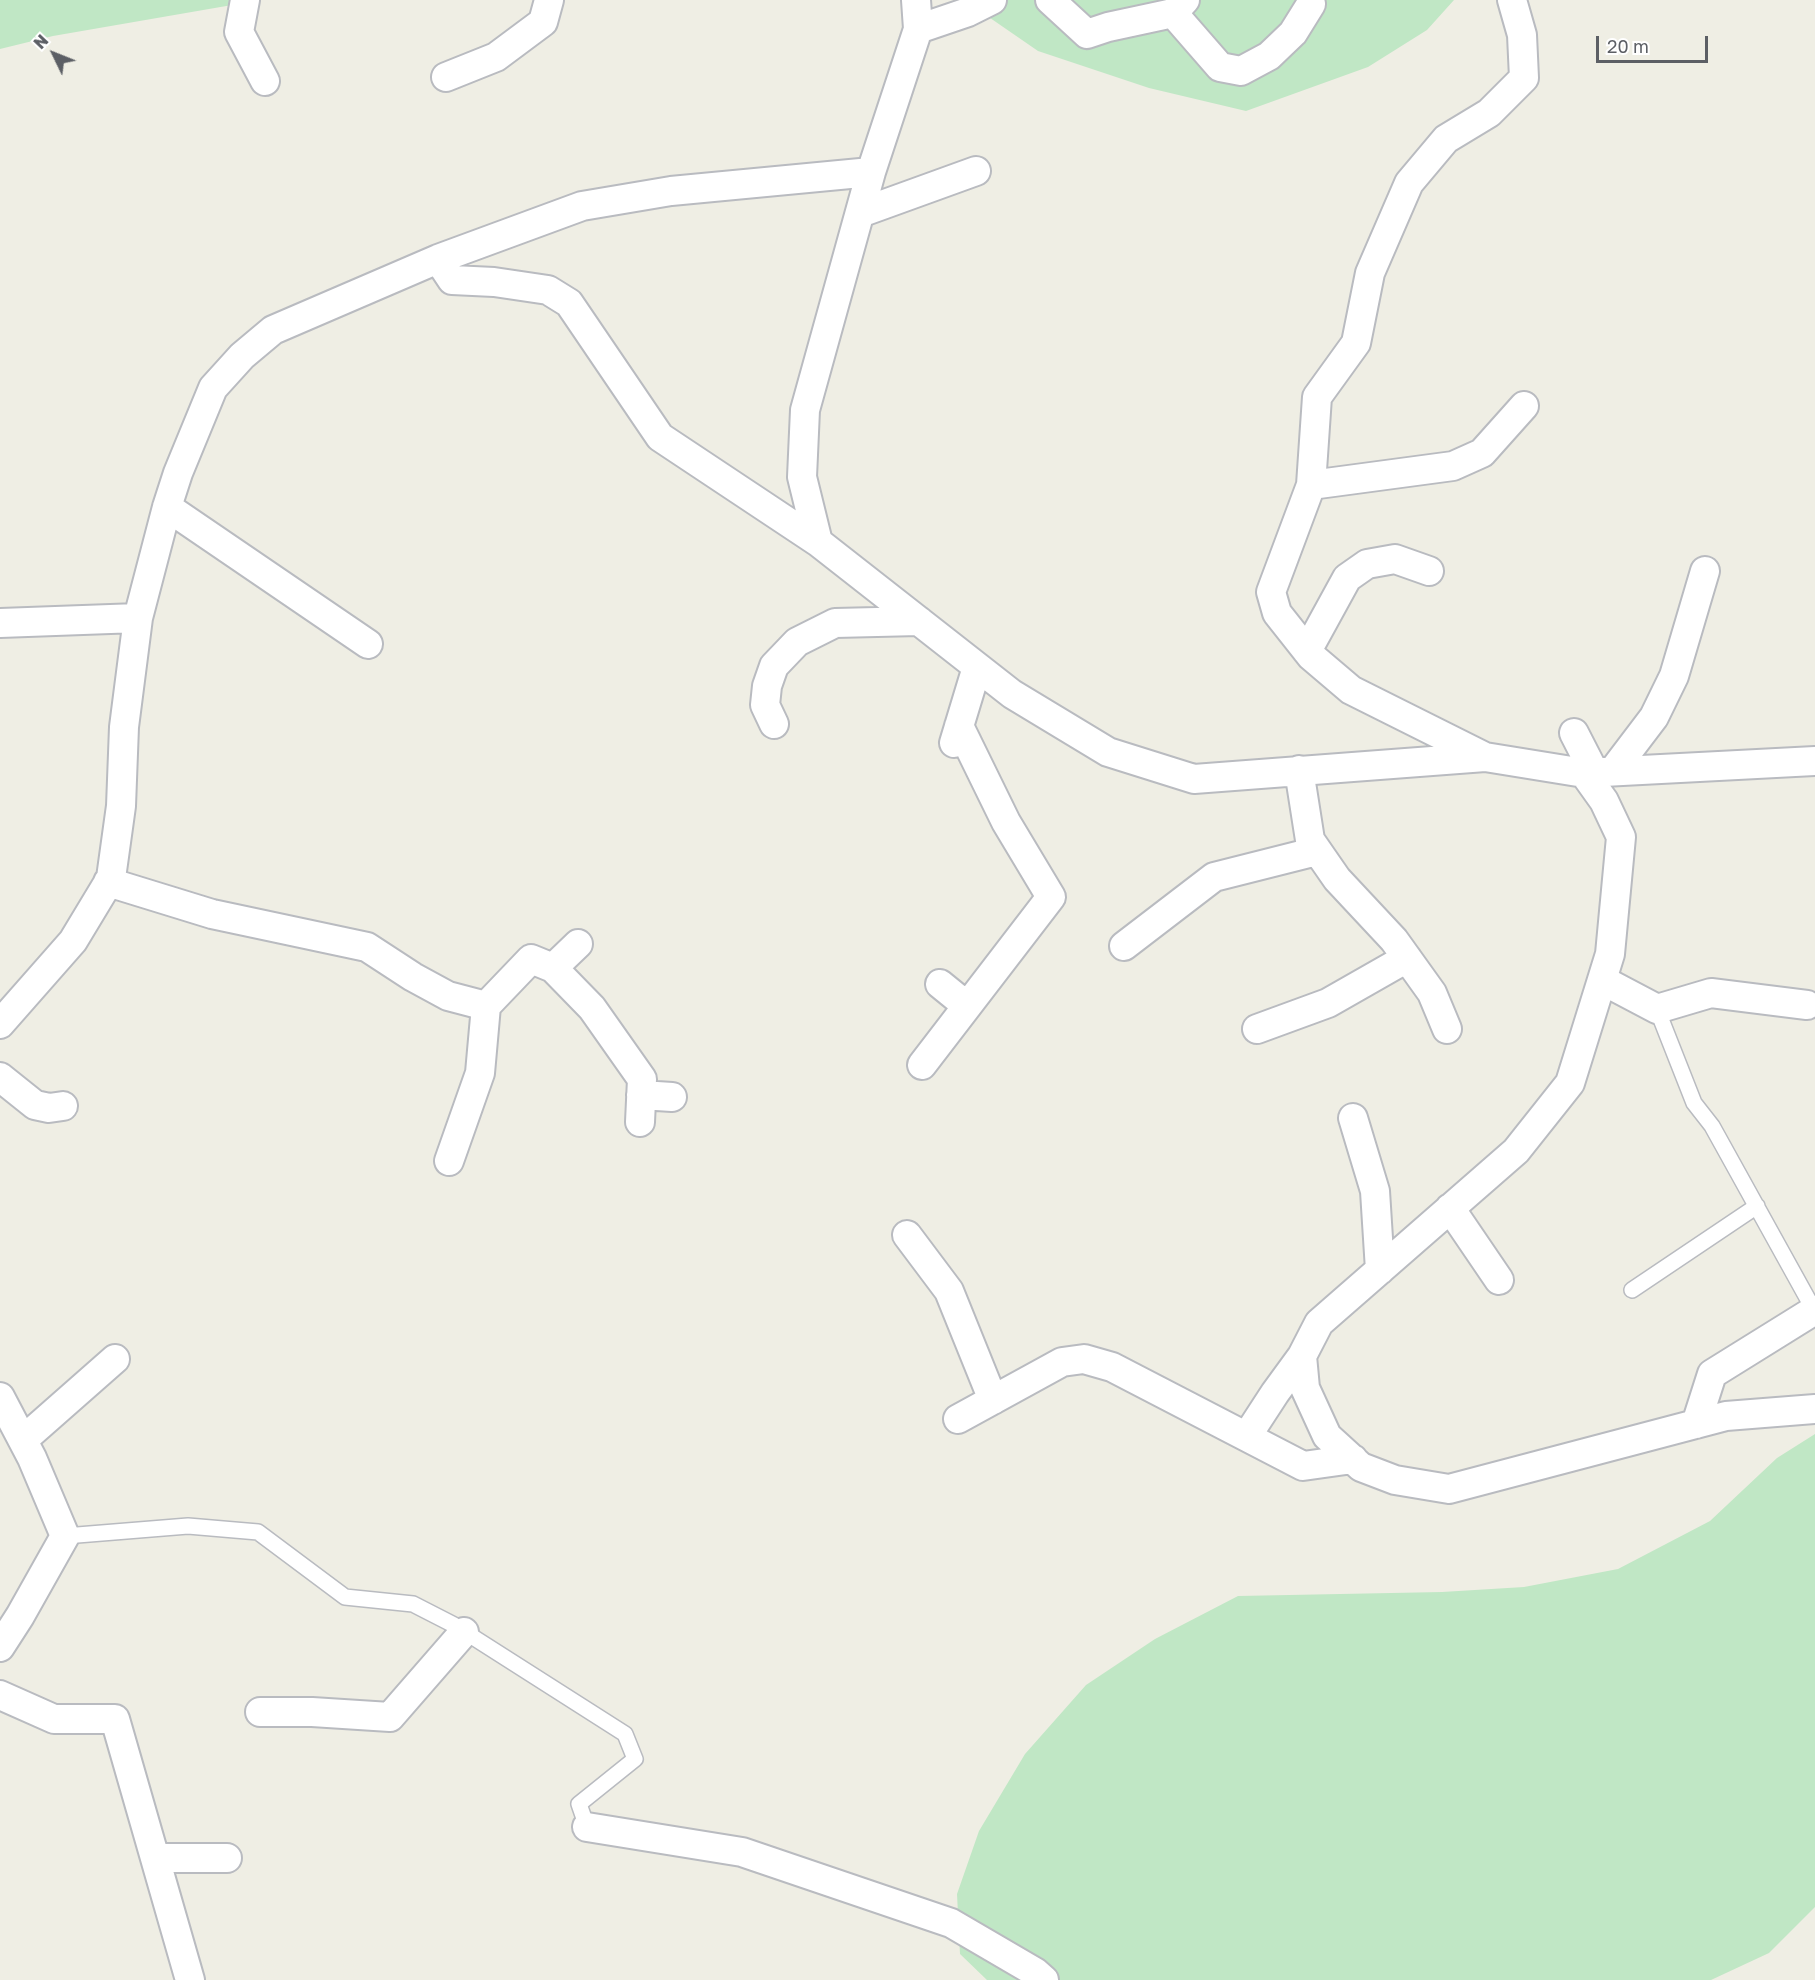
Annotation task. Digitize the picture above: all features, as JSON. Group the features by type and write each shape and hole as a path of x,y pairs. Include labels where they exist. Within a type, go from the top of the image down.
{"street":[{"path":"245,0 239,32 265,81"},
{"path":"446,77 496,57 543,22 549,0"},
{"path":"818,542 802,477 805,410 871,172 918,29 916,0"},
{"path":"918,29 968,12 992,0"},
{"path":"1050,0 1087,34 1179,7 1220,67 1241,71 1269,56 1293,33 1311,4"},
{"path":"1485,757 1351,690 1307,651 1277,613 1272,592 1311,485 1317,397 1356,343 1370,273 1409,183 1446,139 1489,113 1524,78 1522,34 1512,0"},
{"path":"860,213 976,171"},
{"path":"0,1024 73,942 111,878 121,806 124,727 138,618 178,473 213,388 242,357 273,330 438,259 582,206 671,191 871,172"},
{"path":"438,259 452,280 494,282 548,290 569,303 660,437 818,542 1012,694 1108,752 1194,779 1485,757 1597,772 1815,761"},
{"path":"1311,485 1453,466 1482,453 1524,406"},
{"path":"167,507 368,644"},
{"path":"1307,651 1347,578 1367,564 1395,559 1429,571"},
{"path":"1597,772 1654,717 1674,676 1705,571"},
{"path":"0,623 138,618"},
{"path":"774,724 765,705 766,686 774,666 797,642 834,623 919,621"},
{"path":"922,1065 1051,897 956,737 977,667"},
{"path":"1247,1436 1302,1356 1319,1323 1516,1150 1570,1083 1610,954 1621,837 1604,801 1597,772 1574,734"},
{"path":"1299,770 1310,840 1337,879 1394,940 1432,993 1447,1029"},
{"path":"1124,946 1214,877 1317,851"},
{"path":"108,882 212,914 367,947 413,977 448,996 486,1006"},
{"path":"554,968 578,944"},
{"path":"1257,1029 1328,1003 1407,958"},
{"path":"449,1161 480,1073 486,1006 531,959 554,968 592,1008 642,1079 641,1108 672,1097"},
{"path":"1602,981 1657,1009 1711,993 1807,1005"},
{"path":"940,984 967,1006"},
{"path":"0,1077 35,1105 49,1108 63,1106"},
{"path":"1353,1118 1375,1191 1380,1270"},
{"path":"1450,1208 1499,1280"},
{"path":"907,1235 949,1291 993,1400"},
{"path":"1696,1424 1712,1374 1815,1311"},
{"path":"1302,1356 1305,1388 1327,1436 1361,1467 1395,1480 1449,1489 1726,1416 1815,1409"},
{"path":"23,1440 115,1359"},
{"path":"958,1419 1062,1362 1084,1359 1112,1367 1303,1466 1353,1459"},
{"path":"0,1397 23,1440 64,1536 0,1647"},
{"path":"260,1713 312,1712 390,1717 465,1632"},
{"path":"0,1695 54,1719 115,1719 190,1980"},
{"path":"587,1827 742,1852 951,1923 1035,1972 1044,1980"},
{"path":"155,1858 227,1858"}],"lane":[{"path":"1657,1009 1694,1103 1712,1126 1815,1311"},
{"path":"1632,1290 1757,1206"},
{"path":"64,1536 188,1526 258,1532 345,1597 413,1604 465,1632 624,1734 635,1759 579,1804 587,1827"}],"green space":[{"path":"0,0 261,0 53,36 0,49"},
{"path":"964,0 1454,0 1427,30 1368,67 1246,111 1149,88 1038,51"},
{"path":"1815,1434 1815,1907 1769,1953 1711,1980 987,1980 960,1954 957,1894 979,1831 1025,1754 1086,1685 1155,1639 1238,1596 1442,1592 1524,1587 1618,1569 1710,1521 1777,1458"}]}
